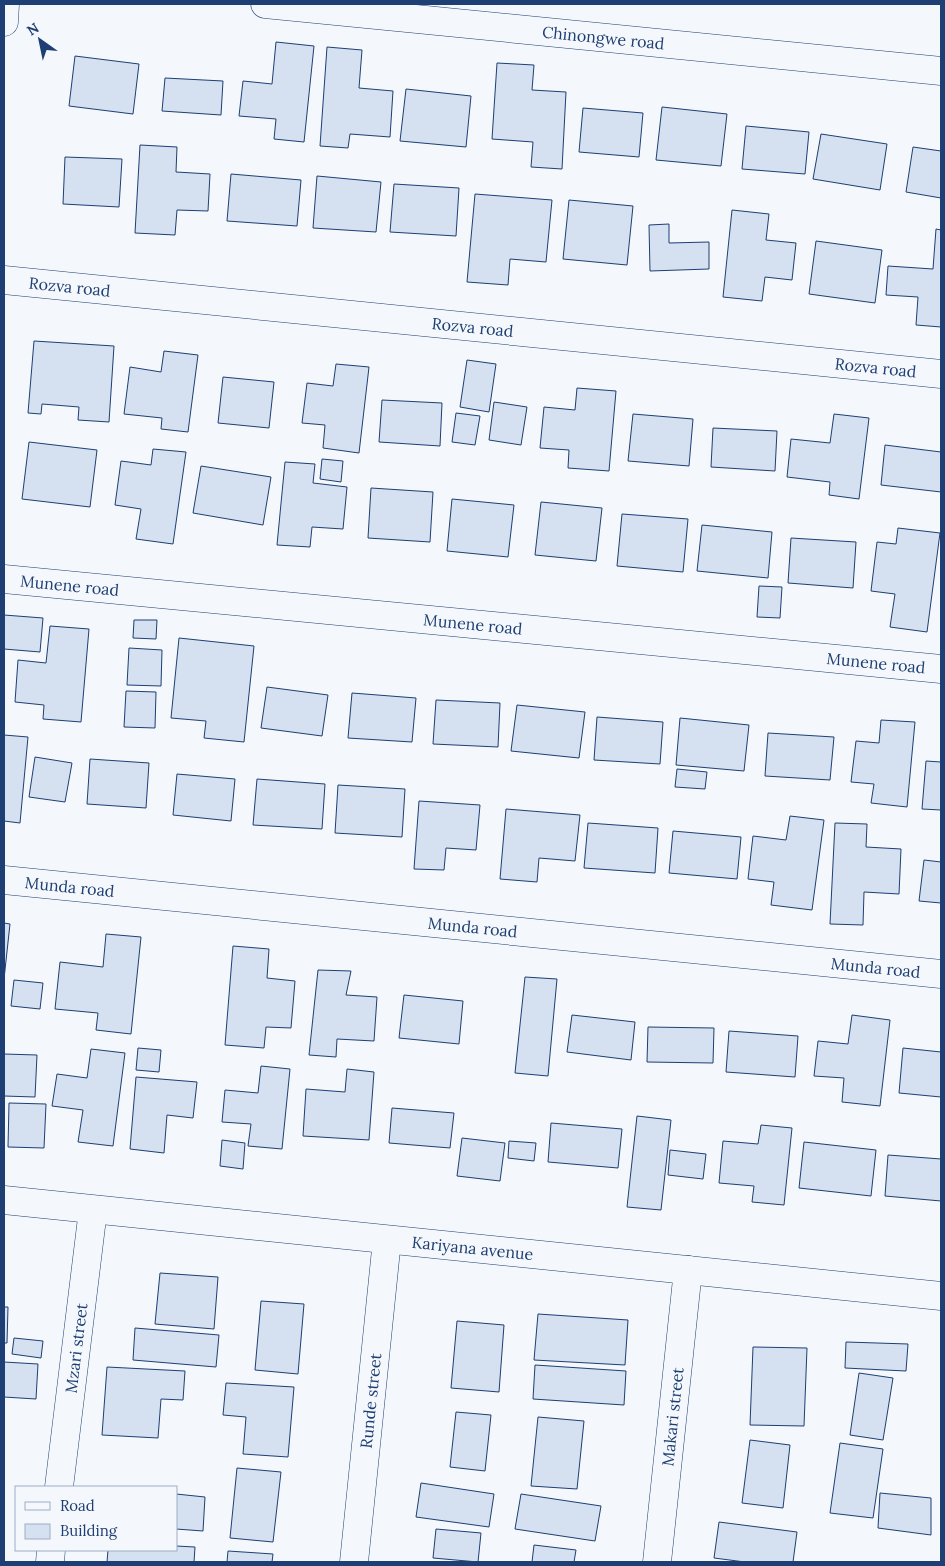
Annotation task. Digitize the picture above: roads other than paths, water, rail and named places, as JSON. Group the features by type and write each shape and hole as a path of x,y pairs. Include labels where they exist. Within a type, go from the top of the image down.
{"street":[{"path":"4,22 5,4"},
{"name":"Chinongwe road","path":"265,4 941,71"},
{"name":"Rozva road","path":"4,280 941,374"},
{"name":"Munene road","path":"4,579 941,669"},
{"name":"Munda road","path":"4,880 941,974"},
{"name":"Kariyana avenue","path":"4,1200 941,1296"},
{"name":"Mzari street","path":"59,1486 93,1210"},
{"name":"Runde street","path":"354,1562 387,1240"},
{"name":"Makari street","path":"657,1562 688,1270"}]}
